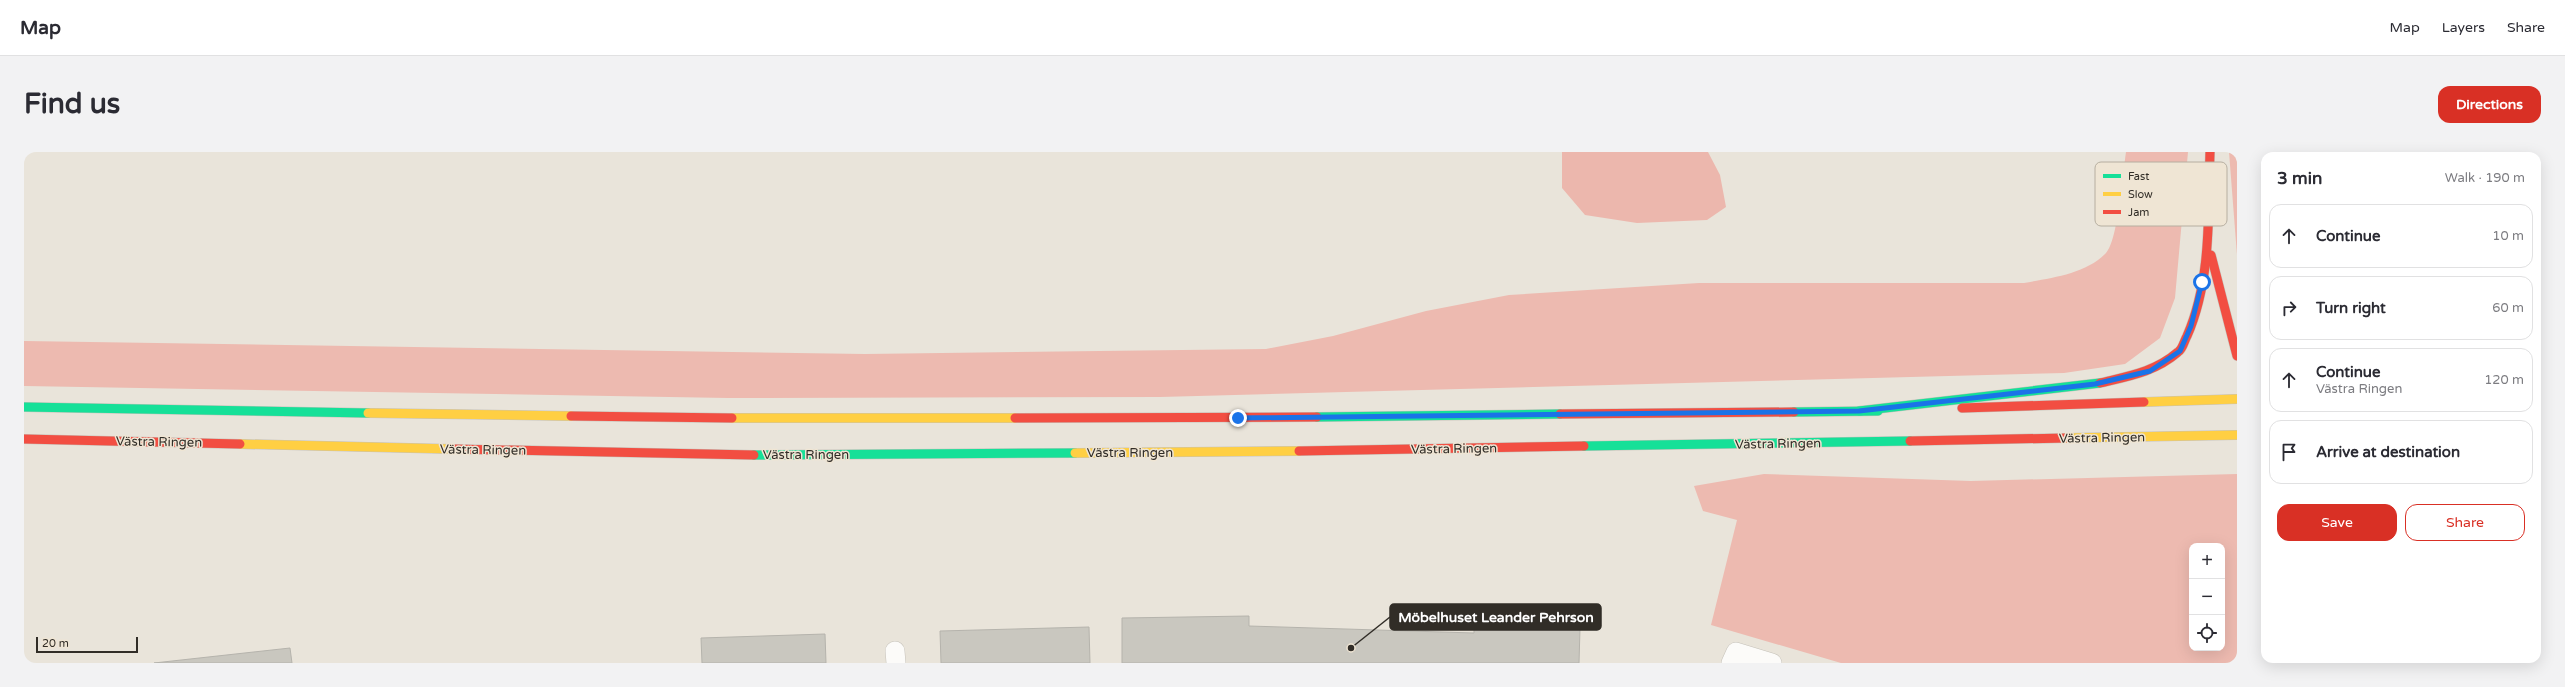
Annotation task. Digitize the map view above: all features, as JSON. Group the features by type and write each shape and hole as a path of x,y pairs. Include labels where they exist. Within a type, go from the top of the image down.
{"main road":[{"path":"2210,152 2210,162"},
{"path":"1859,411 2095,384 2150,371 2180,351 2191,326 2198,297 2207,240 2207,226"},
{"path":"2207,240 2237,356"},
{"path":"24,407 707,418 1238,418 1859,411 2237,399"},
{"name":"Västra Ringen","path":"24,439 719,455 1259,452 2237,435"}],"lane":[{"path":"1731,663 1736,652 1772,663"}],"shaded area":[{"path":"1562,152 1708,152 1720,175 1726,207 1707,220 1637,223 1585,215 1562,188"},
{"path":"2126,152 2188,152 2187,162 2125,162"},
{"path":"2229,152 2237,152 2237,255"},
{"path":"2116,226 2181,226 2175,298 2160,338 2125,364 2064,373 1160,397 728,398 24,386 24,341 865,354 1266,349 1333,336 1426,311 1509,295 1699,283 2024,283 2057,277 2089,266 2106,253 2114,235"},
{"path":"1764,474 1971,481 2237,474 2237,663 1841,663 1711,625 1737,520 1703,511 1694,486"}],"building":[{"path":"1249,616 1249,626 1474,633 1474,625 1580,628 1579,663 1122,663 1122,618"},
{"path":"1089,627 1090,663 941,663 940,631"},
{"path":"825,634 826,663 702,663 701,638"},
{"path":"290,648 292,663 154,663"}],"traffic: fast":[{"path":"1859,411 2100,383"},
{"path":"24,407 368,413"},
{"path":"1794,412 1878,411"},
{"path":"1317,417 1560,414"},
{"path":"1584,446 1910,441"},
{"path":"754,455 1075,453"}],"traffic: slow":[{"path":"2144,402 2237,399"},
{"path":"368,413 571,416"},
{"path":"732,418 1015,418"},
{"path":"2066,438 2237,435"},
{"path":"240,444 452,449"},
{"path":"1075,453 1299,451"}],"traffic: jam":[{"path":"2210,152 2210,162"},
{"path":"2100,383 2151,369 2180,351 2195,314 2201,292 2205,269 2208,226"},
{"path":"2211,255 2237,356"},
{"path":"1962,408 2144,402"},
{"path":"1560,414 1794,412"},
{"path":"571,416 732,418"},
{"path":"1015,418 1317,417"},
{"path":"1910,441 2066,438"},
{"path":"24,439 240,444"},
{"path":"1299,451 1584,446"},
{"path":"452,449 754,455"}],"place":[{"name":"Möbelhuset Leander Pehrson","path":"1351,648"}],"route":[{"path":"1238,418 1859,411 2095,384 2150,371 2180,351 2191,326 2202,282"}]}
